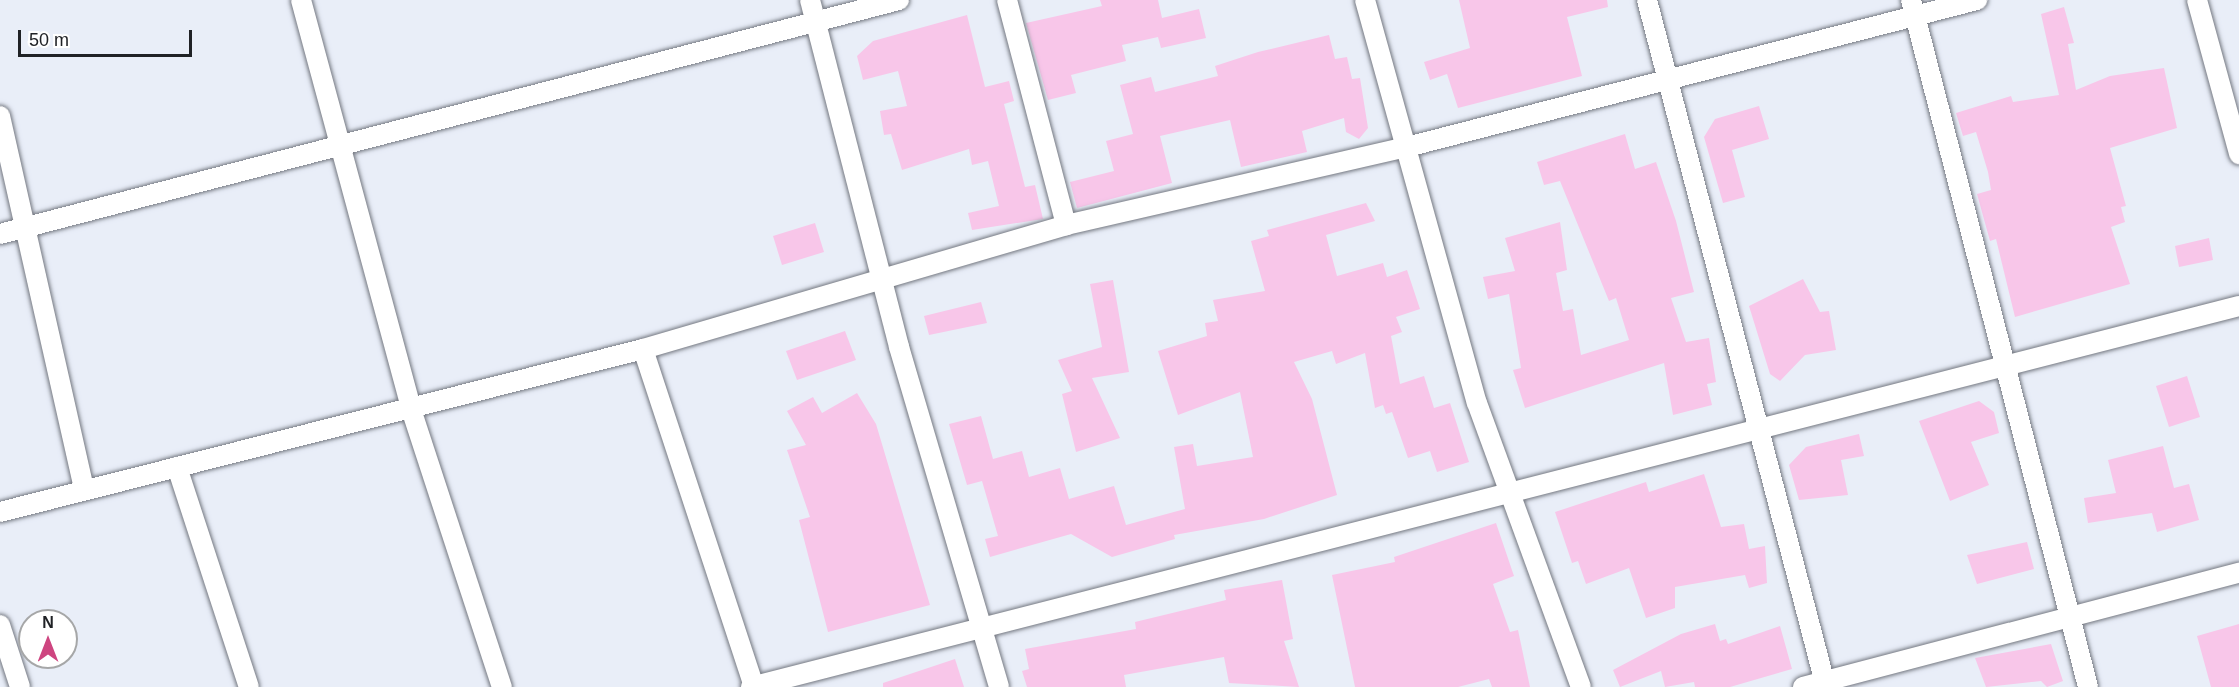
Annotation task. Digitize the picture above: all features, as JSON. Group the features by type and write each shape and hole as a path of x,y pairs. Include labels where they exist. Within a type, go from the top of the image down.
{"street":[{"path":"301,0 411,409 502,687"},
{"path":"810,0 880,276 999,687"},
{"path":"0,234 899,0"},
{"path":"1007,0 1066,225"},
{"path":"1365,0 1403,148 1477,403 1581,687"},
{"path":"1647,0 1825,684"},
{"path":"0,512 643,349 880,276 1066,225 1403,148 1668,81 1913,9 1977,0"},
{"path":"2197,0 2239,154"},
{"path":"1913,9 2088,687"},
{"path":"0,116 84,490"},
{"path":"643,349 753,687 2239,306"},
{"path":"177,467 249,687"},
{"path":"1803,687 1825,684 2239,573"},
{"path":"0,625 20,687"}],"building":[{"path":"1100,0 1158,0 1162,18 1199,9 1206,38 1161,48 1158,37 1122,45 1126,61 1071,75 1076,93 1048,100 1026,23 1102,6"},
{"path":"1459,0 1607,0 1608,7 1567,17 1582,76 1458,108 1447,74 1430,80 1424,62 1470,48"},
{"path":"2064,7 2074,43 2068,44 2076,90 2110,76 2164,68 2177,128 2110,148 2126,206 2121,207 2125,222 2111,227 2130,284 2015,317 1996,239 1990,241 1977,194 1991,190 1988,172 1976,132 1963,136 1956,113 2011,96 2013,102 2059,95 2041,14"},
{"path":"967,15 985,87 1009,81 1014,101 1004,104 1025,187 1035,185 1043,219 972,230 968,213 999,206 988,161 972,165 969,149 902,170 891,134 884,135 880,111 907,106 898,71 863,80 857,56 873,41"},
{"path":"1329,35 1335,59 1347,57 1352,79 1360,78 1368,128 1359,139 1346,132 1344,118 1302,131 1307,152 1241,167 1230,120 1160,136 1172,183 1077,208 1070,182 1114,171 1106,141 1133,134 1120,85 1151,77 1155,92 1218,76 1215,66 1258,52"},
{"path":"1759,106 1769,139 1732,150 1745,197 1723,203 1704,137 1715,119"},
{"path":"1625,134 1635,169 1656,162 1676,221 1694,292 1671,298 1686,342 1709,338 1716,382 1707,384 1712,405 1673,415 1664,363 1525,408 1513,370 1521,368 1509,294 1488,299 1483,277 1515,271 1505,238 1560,222 1567,270 1556,273 1563,311 1573,309 1581,355 1629,340 1616,298 1609,301 1560,181 1544,185 1537,162"},
{"path":"1366,203 1375,221 1326,235 1337,276 1383,263 1387,277 1407,270 1420,309 1396,317 1402,332 1391,336 1400,384 1424,376 1434,408 1450,403 1469,462 1437,472 1430,451 1408,458 1392,412 1386,414 1383,405 1375,408 1365,353 1336,364 1332,351 1294,362 1312,399 1337,495 1264,519 1174,535 1175,539 1112,557 1071,534 990,557 985,539 998,536 982,481 967,485 949,424 981,416 993,459 1022,451 1029,477 1060,468 1069,499 1114,486 1126,525 1185,509 1174,447 1193,444 1197,466 1253,457 1240,392 1178,415 1158,351 1207,336 1205,323 1218,321 1213,300 1265,291 1251,241 1269,236 1267,230"},
{"path":"815,223 824,252 782,265 773,236"},
{"path":"2209,238 2213,260 2179,267 2175,246"},
{"path":"1803,279 1820,312 1829,311 1836,350 1805,355 1780,381 1770,374 1749,306"},
{"path":"1113,280 1129,372 1092,378 1120,438 1076,452 1062,394 1072,391 1058,360 1102,347 1090,284"},
{"path":"981,302 987,323 929,335 924,316"},
{"path":"845,331 856,360 797,380 786,351"},
{"path":"2187,376 2200,417 2169,427 2156,386"},
{"path":"857,393 876,424 930,605 828,632 799,520 810,517 787,450 806,445 787,411 813,397 822,413"},
{"path":"1979,401 1994,412 1999,433 1971,442 1989,485 1950,501 1919,421"},
{"path":"1859,434 1864,456 1841,460 1848,495 1799,500 1789,465 1806,447"},
{"path":"2163,446 2174,488 2189,484 2199,520 2157,532 2152,513 2088,523 2084,498 2116,493 2108,460"},
{"path":"1704,474 1721,527 1744,524 1749,549 1765,546 1767,583 1749,588 1745,575 1675,587 1675,608 1646,618 1629,568 1586,584 1578,561 1572,563 1555,512 1646,482 1649,492"},
{"path":"1496,523 1514,576 1493,584 1510,632 1518,630 1530,687 1492,687 1489,679 1458,687 1355,687 1332,575 1395,562 1394,557"},
{"path":"2027,542 2034,569 1977,584 1967,555"},
{"path":"1282,580 1293,639 1284,641 1299,687 1229,683 1224,657 1124,675 1126,687 1027,687 1022,671 1029,669 1025,649 1136,629 1135,622 1226,600 1224,590"},
{"path":"1715,624 1720,641 1726,639 1728,644 1780,626 1792,669 1730,687 1695,687 1694,682 1665,687 1661,671 1620,687 1613,670 1681,634"},
{"path":"2239,624 2239,687 2211,687 2197,636"},
{"path":"2051,644 2063,681 2047,687 2041,681 1986,687 1975,658"},
{"path":"955,659 964,687 883,687 883,683"}]}
